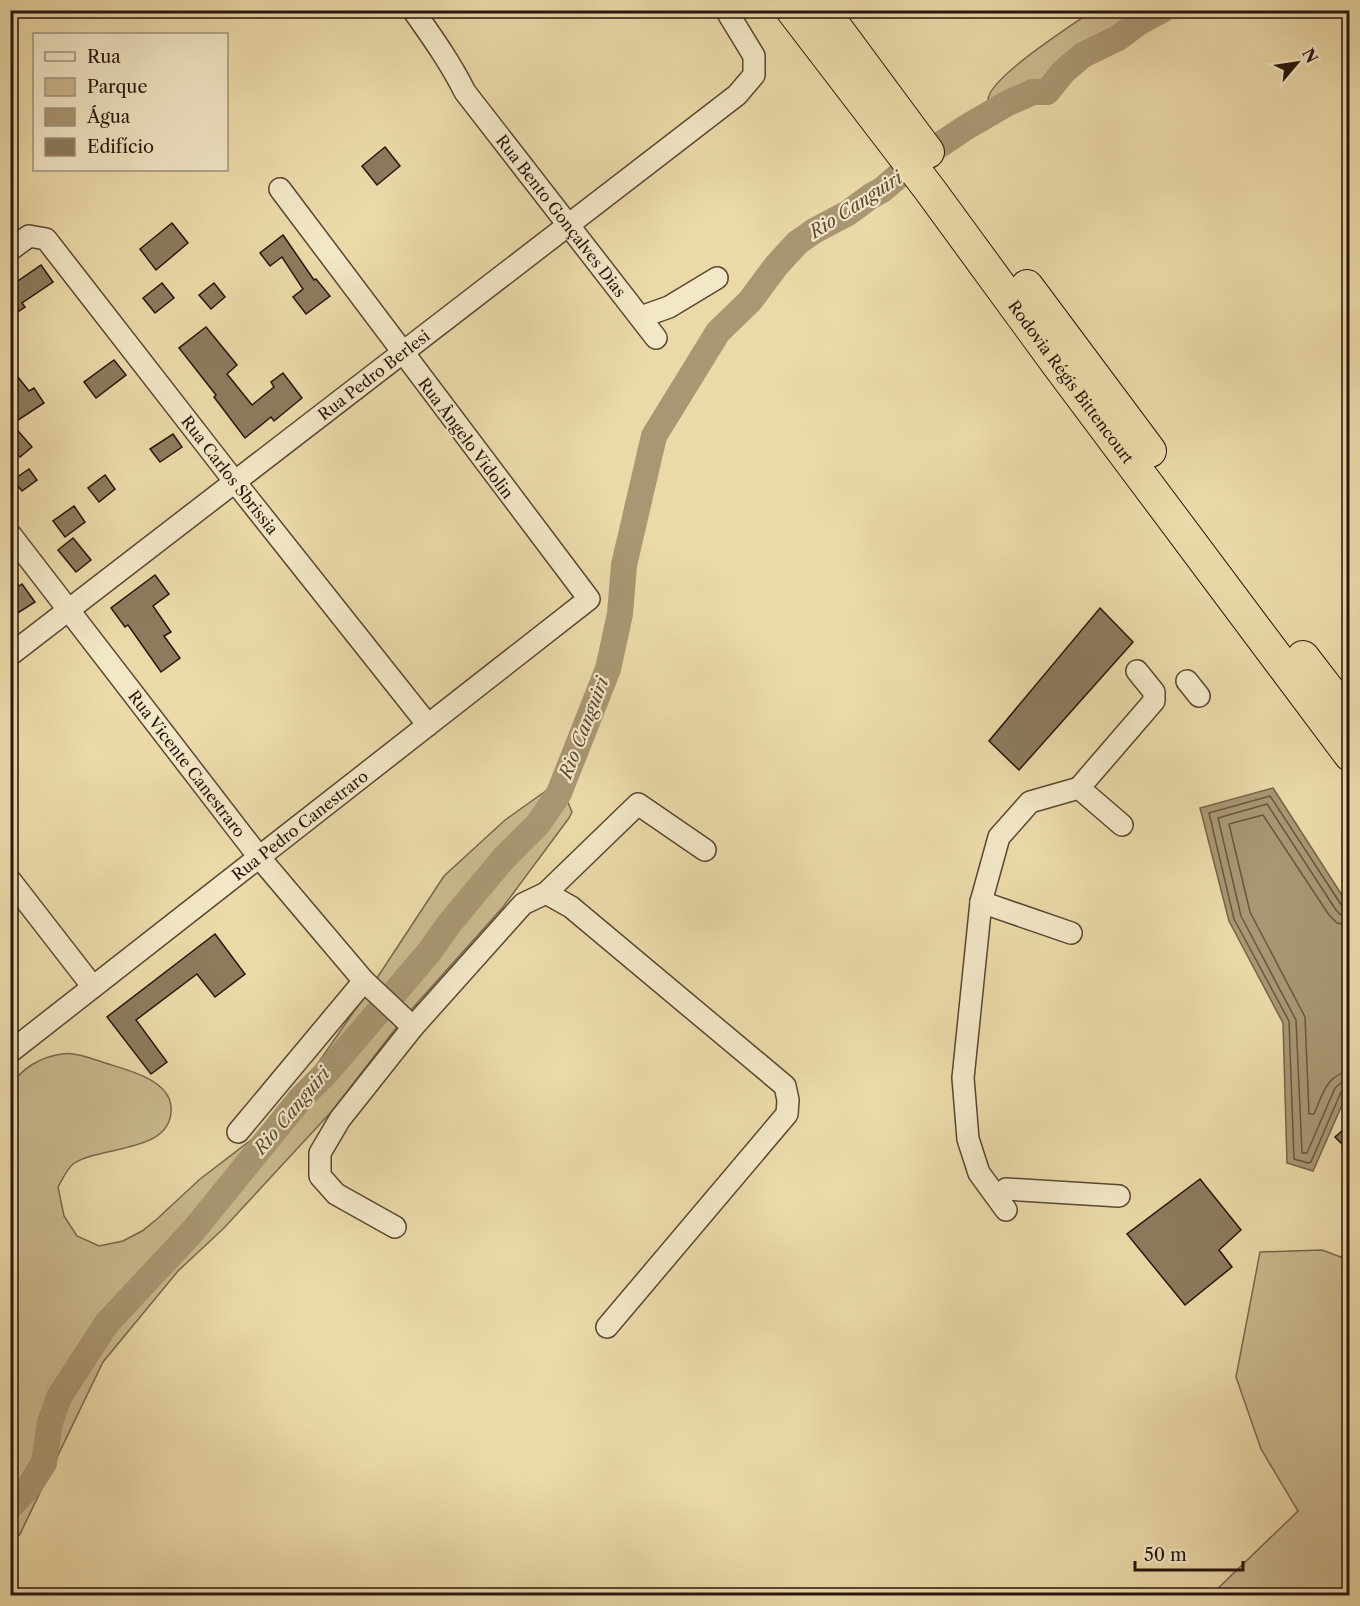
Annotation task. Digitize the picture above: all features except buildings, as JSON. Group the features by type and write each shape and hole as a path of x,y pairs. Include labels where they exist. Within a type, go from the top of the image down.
{"highway":[{"name":"Rodovia Régis Bittencourt","path":"792,10 903,136 1350,718"},
{"name":"Rodovia Régis Bittencourt","path":"824,10 903,136"},
{"name":"Rodovia Régis Bittencourt","path":"939,184 1058,365 1350,755"}],"street":[{"name":"Rua Bento Gonçalves Dias","path":"412,10 436,41 465,92 656,338"},
{"name":"Rua Pedro Berlesi","path":"10,655 737,95 754,75 754,56 726,10"},
{"name":"Rua Ângelo Vidolin","path":"280,189 589,599"},
{"name":"Rua Carlos Sbrissia","path":"10,250 29,236 46,238 235,482 428,725"},
{"path":"641,317 669,307 717,278"},
{"name":"Rua Vicente Canestraro","path":"10,534 259,857 367,984 406,1021"},
{"name":"Rua Pedro Canestraro","path":"10,1052 589,599"},
{"path":"1119,1196 1006,1200 979,1173 968,1139 963,1078 981,902 999,837 1030,802 1078,788 1154,701 1154,692 1137,671"},
{"path":"1078,788 1122,825"},
{"path":"395,1227 336,1194 320,1176 320,1153 340,1119 406,1021 523,904 546,893 638,804 705,850"},
{"path":"10,880 93,987"},
{"path":"546,893 571,907 784,1086 788,1100 787,1114 607,1327"},
{"path":"981,902 1071,933"},
{"path":"238,1132 367,984"}],"green space":[{"path":"1092,11 1169,11 1047,89 993,117 988,100 992,90 1002,79 1033,52"},
{"path":"557,783 572,812 503,907 403,1019 332,1111 223,1229 178,1271 103,1362 20,1534 11,1543 10,1087 15,1080 39,1061 62,1054 72,1054 143,1076 162,1088 171,1106 169,1121 161,1133 134,1146 85,1158 73,1164 58,1187 64,1216 77,1236 99,1246 123,1241 142,1231 200,1179 259,1134 276,1118 296,1095 444,876 505,820"},
{"path":"1322,1250 1349,1260 1349,1595 1211,1595 1298,1511 1261,1449 1236,1377 1260,1252"}],"water":[{"path":"1273,788 1349,906 1349,1089 1313,1171 1287,1163 1283,1023 1229,921 1200,808"}],"waterway":[{"name":"Rio Canguiri","path":"10,1507 30,1485 44,1463 50,1422 59,1397 107,1323 193,1231 301,1098 326,1073 430,951 449,924 504,858 538,824 559,793 608,669 620,614 624,565 654,436 718,332 750,301 776,266 797,243 882,190 916,161 965,128 1008,103 1033,92 1047,92 1064,71 1083,55 1118,38 1138,23 1162,10"}]}
